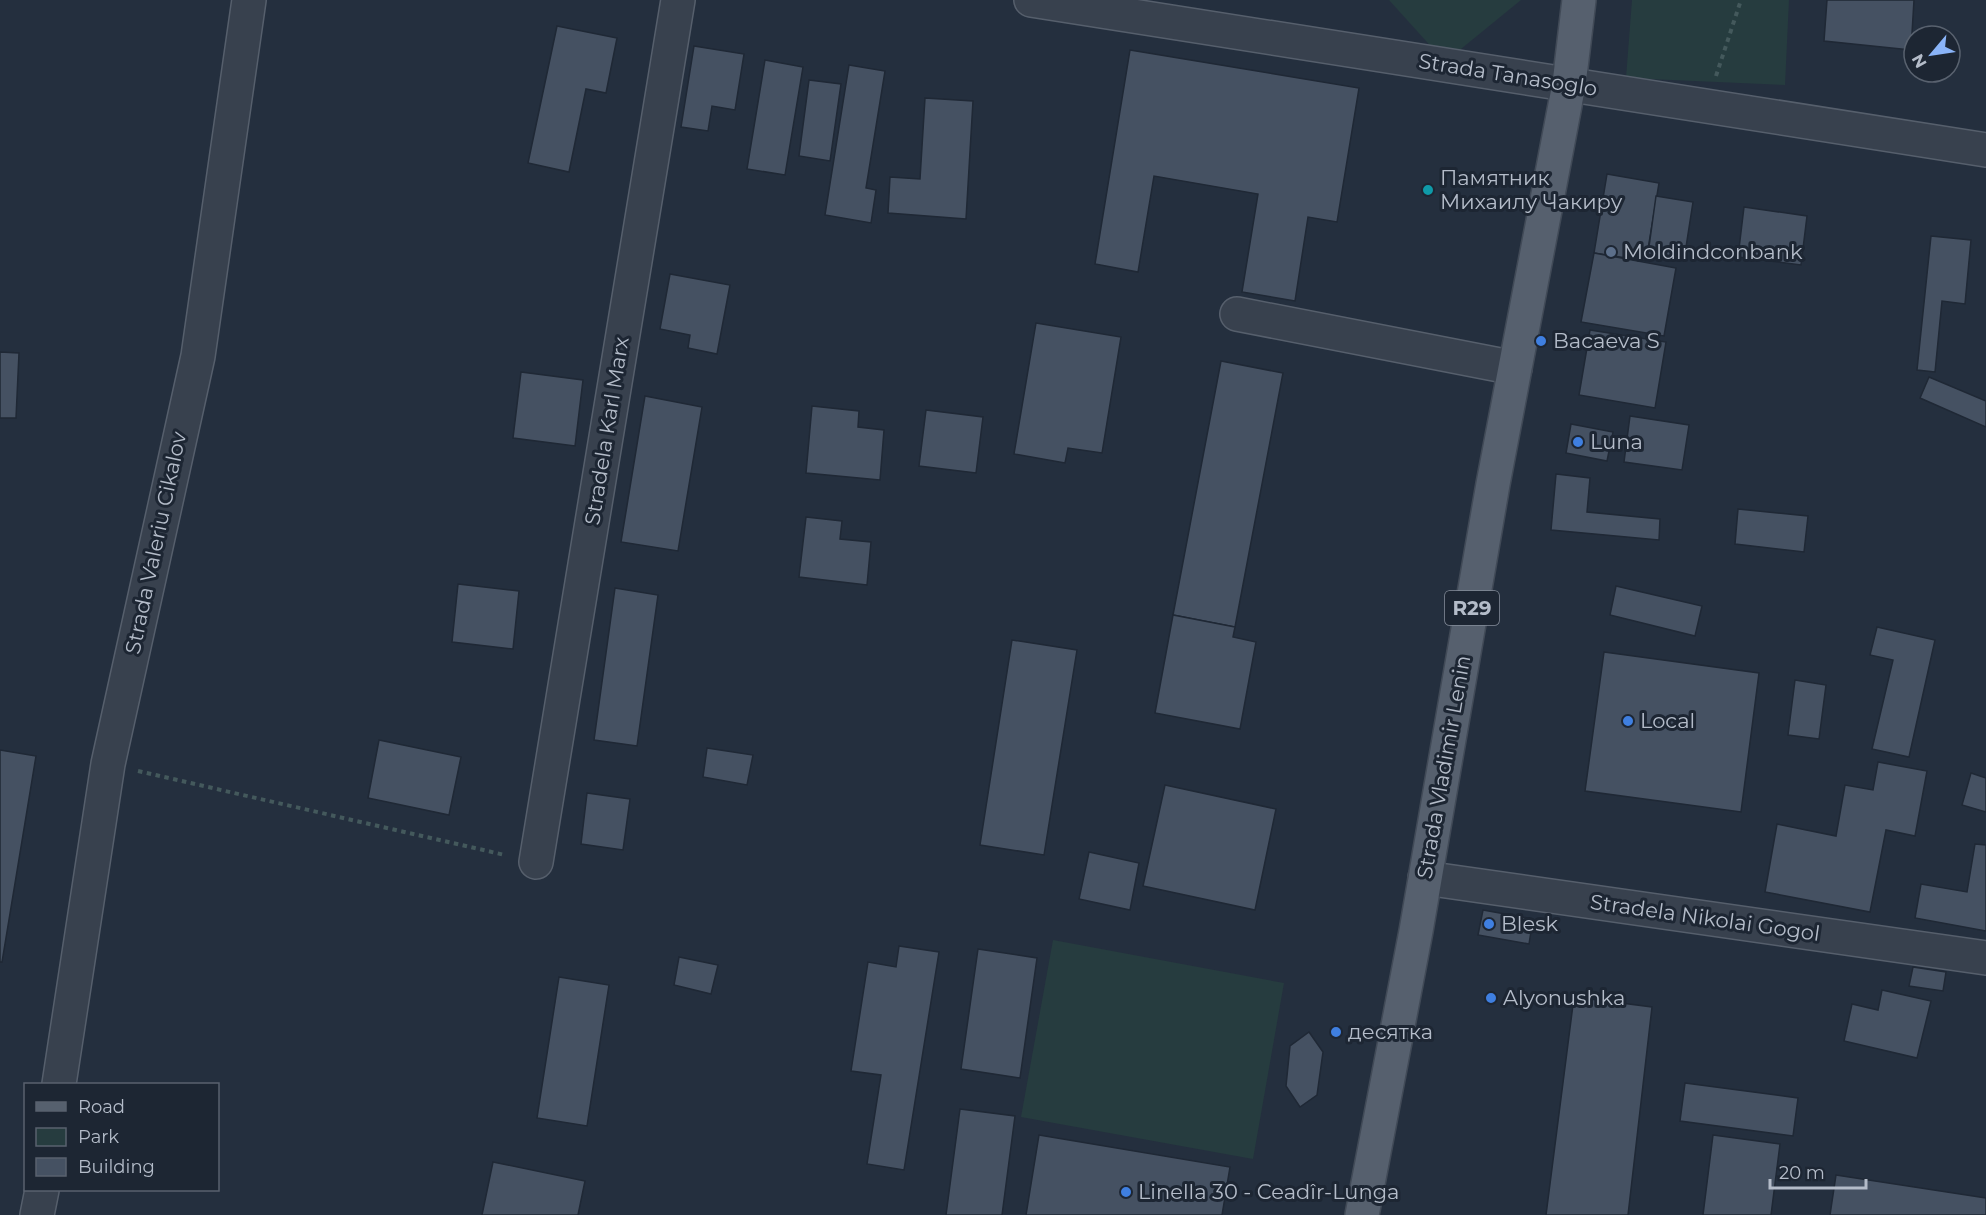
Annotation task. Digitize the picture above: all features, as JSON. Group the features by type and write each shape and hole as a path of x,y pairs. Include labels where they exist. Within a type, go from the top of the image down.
{"main road":[{"name":"Strada Vladimir Lenin","path":"1362,1215 1425,879 1493,484 1569,84 1579,0"}],"street":[{"name":"Strada Valeriu Cikalov","path":"59,1083 108,764 198,356 249,0"},
{"name":"Stradela Karl Marx","path":"536,862 678,0"},
{"name":"Strada Tanasoglo","path":"1031,0 1569,84 1705,108 1986,150"},
{"path":"1237,314 1515,368"},
{"name":"Stradela Nikolai Gogol","path":"1425,879 1986,958"},
{"path":"37,1215 42,1191"}],"path":[{"path":"1705,108 1741,0"},
{"path":"108,764 536,862"}],"green space":[{"path":"1389,0 1521,0 1445,62"},
{"path":"1632,0 1789,0 1785,85 1626,78"},
{"path":"1053,940 1284,983 1253,1159 1021,1117"}],"building":[{"path":"1827,0 1914,0 1913,24 1902,24 1902,49 1824,41"},
{"path":"557,26 617,38 606,93 586,89 569,172 528,163"},
{"path":"694,46 744,54 735,110 712,106 708,131 681,127"},
{"path":"1130,50 1359,88 1337,222 1308,217 1295,301 1242,292 1258,194 1154,176 1138,272 1095,264"},
{"path":"765,60 803,67 785,175 747,169"},
{"path":"849,65 885,71 866,188 876,190 871,223 825,215"},
{"path":"809,80 841,84 830,161 799,156"},
{"path":"925,98 973,101 966,219 888,213 890,177 920,179"},
{"path":"1607,174 1659,183 1646,261 1594,253"},
{"path":"1656,196 1693,202 1684,260 1648,254"},
{"path":"1744,207 1807,216 1801,265 1738,257"},
{"path":"1931,236 1971,240 1965,304 1942,301 1935,372 1917,370"},
{"path":"1594,253 1676,268 1664,336 1581,322"},
{"path":"670,274 730,285 717,354 688,348 690,335 660,329"},
{"path":"1036,323 1121,337 1102,453 1068,448 1065,463 1014,454"},
{"path":"1590,330 1666,342 1655,408 1579,395"},
{"path":"0,352 19,353 16,418 0,418"},
{"path":"1221,361 1283,373 1235,627 1173,615"},
{"path":"521,372 583,380 575,446 513,438"},
{"path":"1929,377 1986,401 1986,427 1920,398"},
{"path":"645,396 702,407 678,551 621,542"},
{"path":"812,406 859,411 858,427 884,430 880,480 806,473"},
{"path":"926,410 983,417 976,473 919,466"},
{"path":"1630,416 1689,425 1682,470 1624,462"},
{"path":"1571,424 1613,432 1607,461 1566,453"},
{"path":"1556,474 1590,478 1587,512 1660,519 1659,540 1551,530"},
{"path":"1738,509 1808,516 1804,552 1735,544"},
{"path":"806,517 842,521 840,539 871,542 867,585 799,577"},
{"path":"458,584 519,591 513,649 452,642"},
{"path":"1616,586 1702,606 1695,636 1610,615"},
{"path":"615,588 658,595 637,746 594,740"},
{"path":"1173,615 1235,627 1233,637 1256,642 1240,729 1155,713"},
{"path":"1877,627 1935,640 1909,757 1872,749 1893,660 1870,655"},
{"path":"1012,640 1077,650 1044,855 980,845"},
{"path":"1604,652 1759,673 1741,812 1585,791"},
{"path":"1795,680 1826,685 1819,739 1788,735"},
{"path":"379,740 461,757 449,815 368,798"},
{"path":"707,748 753,755 747,785 703,777"},
{"path":"0,750 36,756 2,962 0,962"},
{"path":"1878,762 1927,771 1915,836 1886,830 1870,912 1765,892 1777,824 1836,836 1845,785 1873,790"},
{"path":"1971,773 1986,778 1986,812 1962,805"},
{"path":"1165,785 1276,809 1255,910 1143,886"},
{"path":"587,793 630,799 623,850 581,844"},
{"path":"1975,844 1986,845 1986,931 1915,918 1921,884 1967,892"},
{"path":"1089,852 1139,863 1130,910 1079,899"},
{"path":"1483,910 1533,919 1529,944 1478,935"},
{"path":"899,946 939,952 904,1170 867,1164 881,1075 851,1071 868,962 896,967"},
{"path":"978,949 1037,958 1020,1078 961,1069"},
{"path":"679,957 718,965 711,994 674,985"},
{"path":"1913,967 1946,972 1943,991 1909,986"},
{"path":"559,977 609,985 587,1126 537,1118"},
{"path":"1882,990 1931,1001 1917,1058 1844,1041 1852,1004 1878,1010"},
{"path":"1574,997 1652,1007 1628,1215 1546,1215"},
{"path":"1309,1032 1323,1052 1317,1095 1300,1107 1286,1086 1290,1046"},
{"path":"1685,1083 1798,1098 1793,1136 1680,1121"},
{"path":"960,1109 1015,1116 1002,1215 946,1215"},
{"path":"1039,1135 1230,1167 1222,1215 1026,1215"},
{"path":"1713,1135 1780,1144 1771,1215 1703,1215"},
{"path":"493,1162 585,1181 578,1215 482,1215"},
{"path":"1836,1175 1986,1198 1986,1215 1830,1215"}],"place":[{"name":"Памятник Михаилу Чакиру","path":"1428,190"},
{"name":"Moldindconbank","path":"1611,252"},
{"name":"Bacaeva S","path":"1541,341"},
{"name":"Luna","path":"1578,442"},
{"name":"Local","path":"1628,721"},
{"name":"Blesk","path":"1489,924"},
{"name":"Alyonushka","path":"1491,998"},
{"name":"десятка","path":"1336,1032"},
{"name":"Linella 30 - Ceadîr-Lunga","path":"1126,1192"}]}
